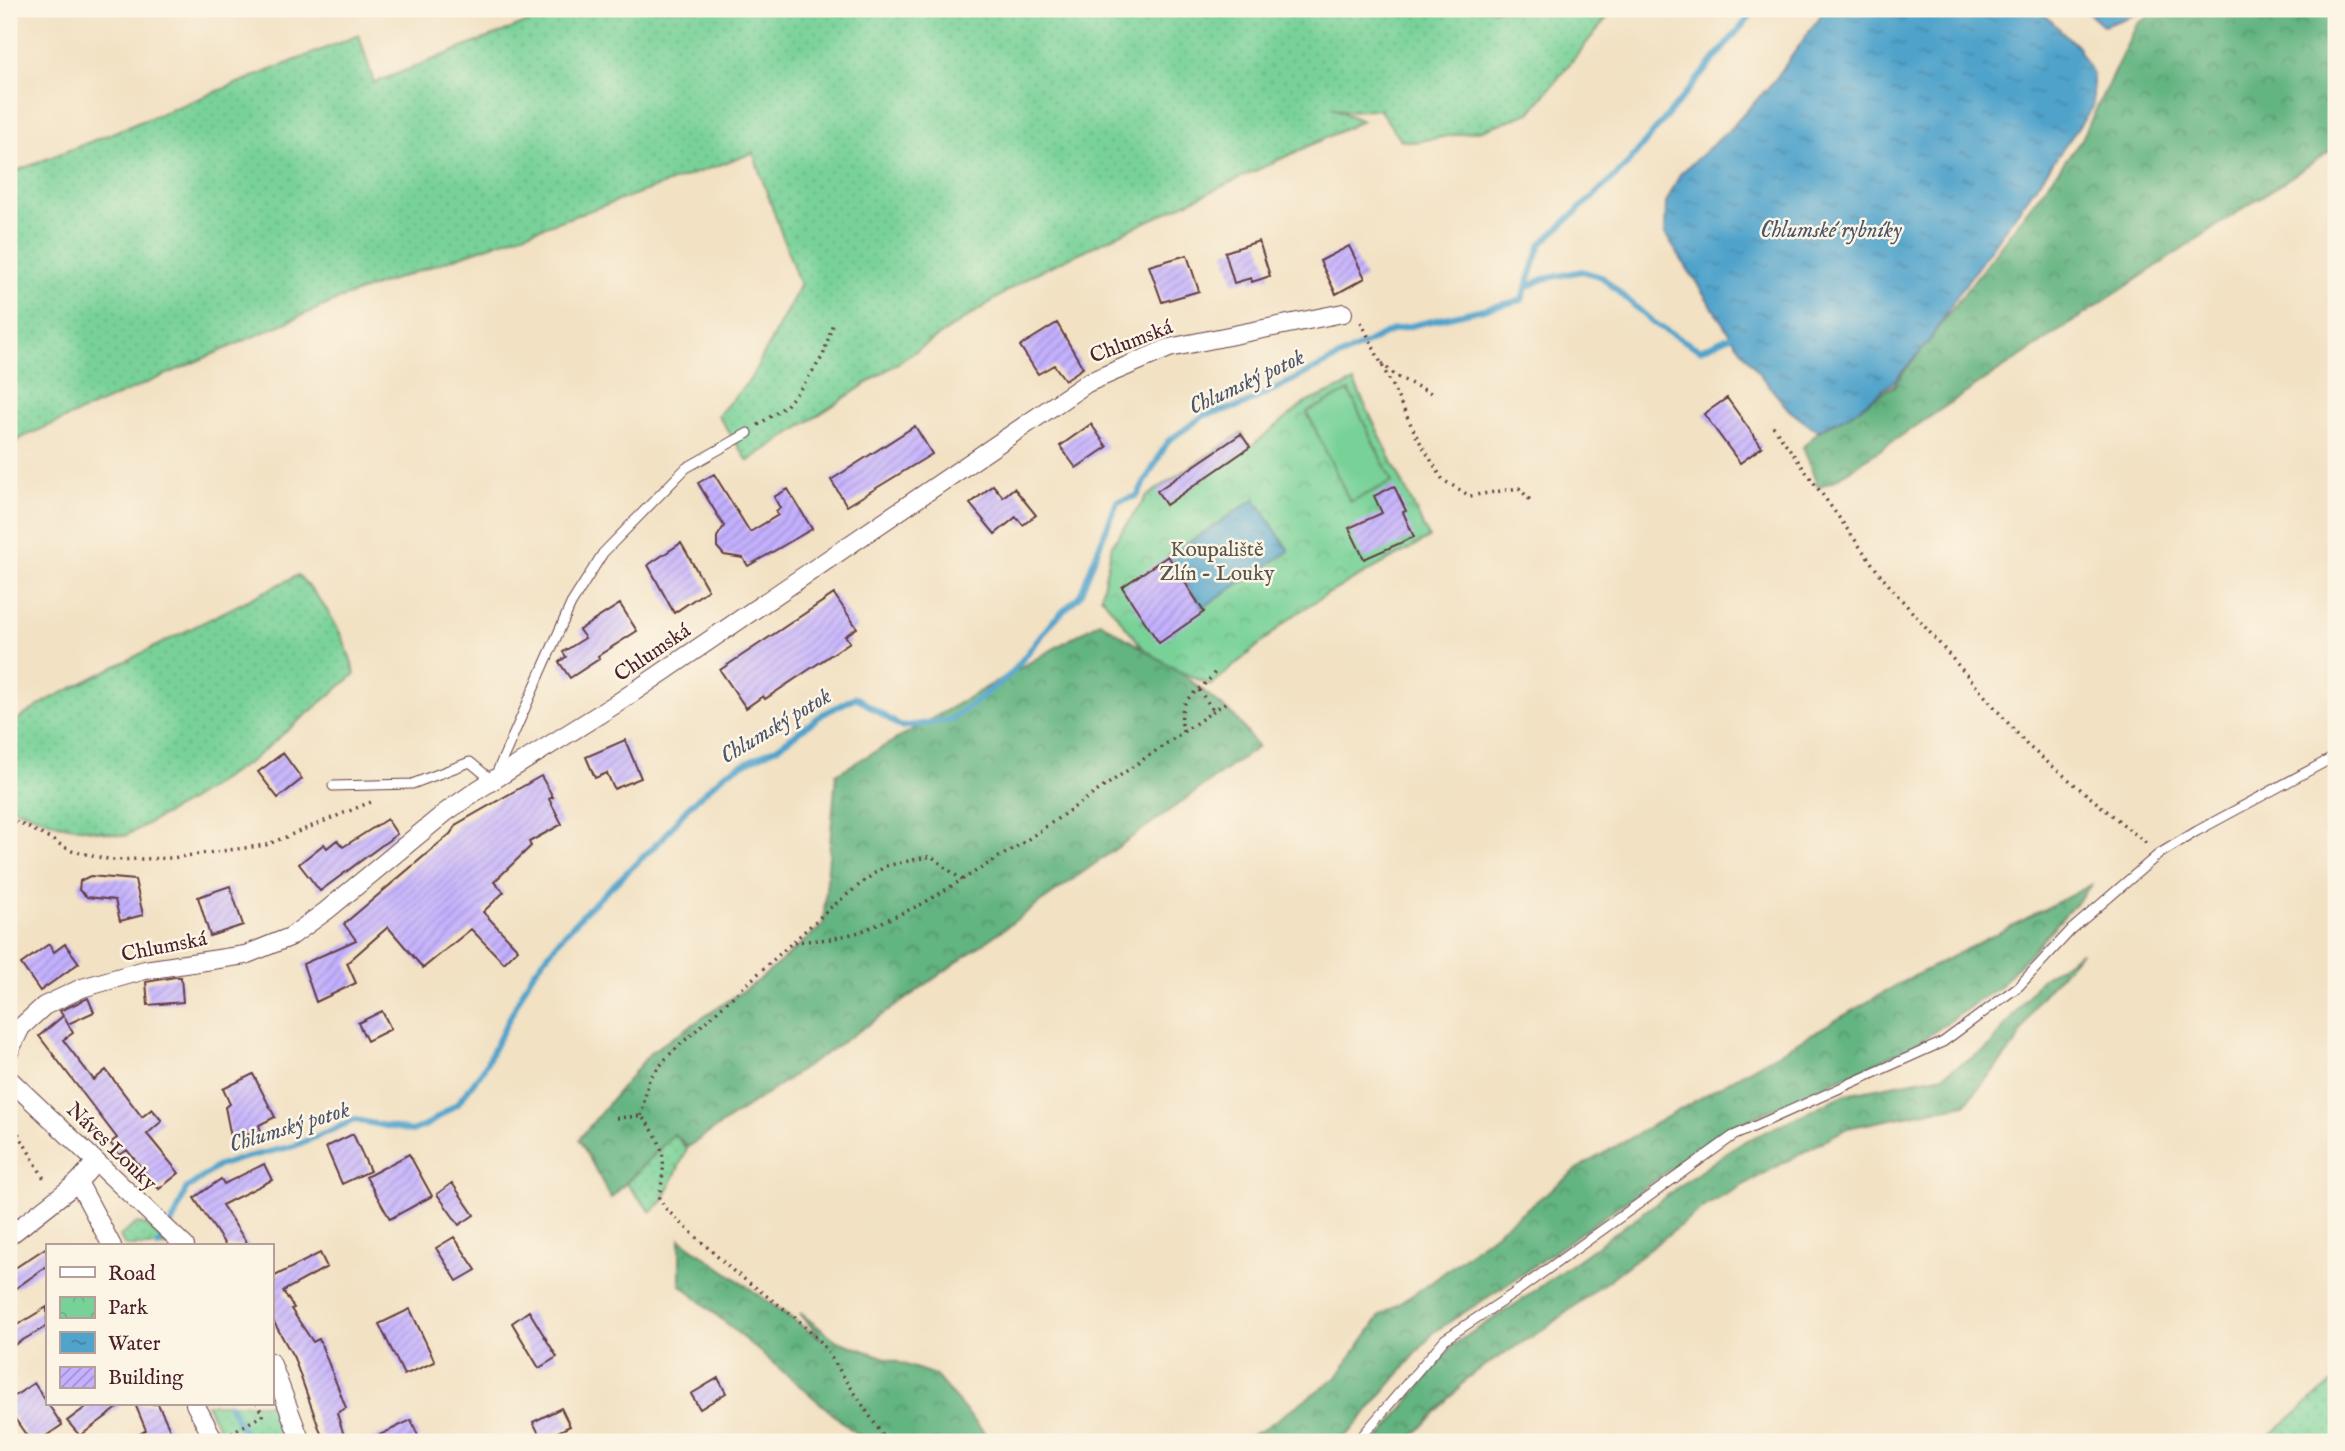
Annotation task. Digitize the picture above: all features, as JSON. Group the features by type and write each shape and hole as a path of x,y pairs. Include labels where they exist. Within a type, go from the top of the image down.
{"street":[{"name":"Chlumská","path":"9,1052 15,1021 82,988 145,970 245,956 290,937 326,911 446,812 609,708 1087,383 1169,348 1343,313"},
{"name":"Náves Louky","path":"9,1079 182,1243"},
{"path":"9,1236 78,1182 96,1162"},
{"path":"78,1182 111,1244"},
{"path":"273,1367 301,1442"},
{"path":"196,1406 215,1442"}],"lane":[{"path":"333,786 412,784 470,762 493,782 571,604 603,552 686,468 748,433"},
{"path":"1357,1442 1446,1339 1733,1136 1943,1042 2019,986 2071,930 2159,854 2336,756"}],"path":[{"path":"748,433 786,406 804,384 823,356 833,323"},
{"path":"1366,335 1417,437 1443,480 1470,496 1519,488 1530,500"},
{"path":"1381,362 1395,376 1431,393"},
{"path":"1773,426 1881,576 2028,746 2159,854"},
{"path":"1183,732 1180,717 1185,700 1206,685 1215,673"},
{"path":"1199,690 1213,711"},
{"path":"794,942 830,939 860,932 922,904 1021,844 1224,703"},
{"path":"9,820 72,851 112,860 171,858 266,845 379,798"},
{"path":"640,1116 649,1079 669,1055 829,909 886,866 931,856 962,880"},
{"path":"616,1118 640,1116 655,1131 663,1154 659,1198 667,1210 732,1270 795,1317 821,1342 887,1442"},
{"path":"9,1123 18,1133 47,1183 43,1189"},
{"path":"233,1432 263,1415 258,1406"}],"green space":[{"path":"561,9 1612,9 1530,113 1482,130 1414,142 1401,140 1379,109 1348,111 1331,107 1362,121 1032,275 748,461 718,415 750,380 800,286 753,153 344,297 23,437 9,447 9,174 359,35 374,83"},
{"path":"2162,9 2336,9 2336,147 1833,481 1818,487 1803,447 1817,432 1849,415 1894,385 2082,139 2137,24"},
{"name":"Koupaliště Zlín - Louky","path":"1354,382 1429,538 1293,616 1211,685 1179,671 1144,649 1101,596 1112,545 1147,496 1242,433 1250,447 1305,403"},
{"path":"1349,391 1392,482 1350,502 1307,412"},
{"path":"298,575 333,620 346,646 355,674 251,761 186,803 125,836 58,824 9,806 9,725 48,700"},
{"path":"1100,622 1179,671 1235,717 1258,747 900,1003 688,1147 674,1134 611,1198 579,1139 651,1052 758,981 823,925 836,774"},
{"path":"2093,884 1999,987 1913,1046 1728,1129 1508,1284 1434,1332 1351,1431 1337,1442 1236,1442 1262,1430 1337,1377 1380,1316 1432,1282 1583,1165 1899,984"},
{"path":"2081,952 2037,1001 2015,1045 1965,1104 1847,1128 1707,1205 1547,1327 1472,1374 1408,1442 1376,1442 1454,1344 1519,1302 1737,1145 1846,1094 1943,1075 1988,1048 2041,979"},
{"path":"674,1134 687,1149 663,1201 651,1212 626,1183"},
{"path":"137,1223 147,1226 169,1244 124,1244 120,1236"},
{"path":"680,1239 821,1339 800,1313 837,1341 935,1375 992,1442 866,1442 680,1284"},
{"path":"2336,1380 2336,1442 2262,1442"},
{"path":"273,1404 288,1442 226,1442 207,1406"}],"water":[{"name":"Chlumské rybníky","path":"1825,9 2039,9 2078,47 2093,75 2093,107 1956,297 1928,343 1893,382 1851,414 1817,431 1789,410 1761,376 1731,336 1665,234 1666,203 1680,174 1729,130 1774,81"},
{"path":"2084,9 2152,9 2103,26"},
{"path":"1255,499 1289,551 1202,608 1168,556"}],"building":[{"path":"1259,241 1270,276 1252,282 1251,278 1234,283 1225,252"},
{"path":"1349,246 1365,278 1336,294 1320,261"},
{"path":"1187,255 1199,291 1162,302 1149,266"},
{"path":"1057,323 1083,368 1065,380 1054,365 1038,374 1020,346"},
{"path":"1727,398 1762,447 1740,463 1704,414"},
{"path":"1091,424 1107,447 1076,468 1060,446"},
{"path":"915,426 932,454 847,506 831,480"},
{"path":"1241,434 1250,447 1166,505 1157,491"},
{"path":"714,474 750,532 778,515 776,511 780,508 774,497 788,489 812,529 748,566 743,558 724,555 717,547 717,537 724,526 698,483"},
{"path":"993,485 1003,497 1014,488 1036,515 1023,525 1016,517 995,534 970,504"},
{"path":"1394,486 1414,537 1364,559 1349,528 1382,513 1374,496"},
{"path":"681,543 708,590 674,613 648,565"},
{"path":"1168,556 1204,612 1159,643 1122,587"},
{"path":"834,594 857,628 845,636 850,642 765,699 763,696 746,708 720,670"},
{"path":"620,604 637,631 570,678 559,662 566,657 563,652 585,638 579,630"},
{"path":"625,740 641,778 614,789 607,773 595,778 586,757"},
{"path":"283,753 302,779 278,798 258,772"},
{"path":"541,776 553,797 549,799 562,824 529,842 531,846 494,882 504,892 483,912 518,949 504,963 471,929 423,968 388,927 347,963 356,983 316,1002 303,964 356,940 344,924 450,834 457,824"},
{"path":"387,819 397,834 320,891 299,864 324,844 327,848 337,840 343,847"},
{"path":"90,876 135,880 143,915 120,921 115,900 87,897 79,890 80,881"},
{"path":"230,886 243,925 210,936 198,897"},
{"path":"49,944 54,952 65,944 79,963 40,991 21,964"},
{"path":"181,977 183,1002 148,1005 146,982"},
{"path":"88,998 94,1012 68,1024 64,1017 73,1033 63,1040 94,1080 106,1070 142,1117 152,1109 162,1121 147,1134 179,1173 159,1189 127,1150 120,1155 110,1143 117,1138 39,1036 63,1016 60,1011"},
{"path":"382,1011 391,1029 367,1041 358,1023"},
{"path":"253,1074 275,1117 259,1125 261,1132 231,1137 225,1107 230,1104 223,1089"},
{"path":"353,1134 370,1171 342,1184 326,1147"},
{"path":"409,1154 432,1196 390,1219 366,1177"},
{"path":"264,1164 272,1180 222,1205 248,1244 225,1244 194,1198 221,1179 224,1184"},
{"path":"452,1183 474,1215 459,1225 437,1194"},
{"path":"454,1237 476,1270 457,1281 436,1248"},
{"path":"46,1248 46,1267 16,1288 9,1278 9,1272"},
{"path":"320,1253 327,1267 283,1291 294,1308 291,1309 313,1342 319,1339 346,1408 337,1413 346,1442 324,1442 294,1358 273,1321 273,1274 275,1276"},
{"path":"46,1308 46,1327 9,1348 9,1330"},
{"path":"410,1309 435,1362 404,1375 379,1324"},
{"path":"529,1311 557,1357 539,1368 512,1323"},
{"path":"718,1378 726,1393 700,1409 691,1394"},
{"path":"34,1383 46,1401 46,1406 49,1406 62,1425 37,1442 31,1442 9,1410 9,1400"},
{"path":"87,1406 120,1406 80,1436 67,1421"},
{"path":"136,1406 159,1406 176,1442 127,1442 146,1430"},
{"path":"561,1408 570,1426 542,1440 533,1422"},
{"path":"411,1420 419,1438 410,1442 365,1442"}],"waterway":[{"name":"Chlumský potok","path":"159,1244 175,1217 186,1189 218,1166 294,1146 355,1120 412,1131 427,1125 458,1103 483,1070 531,976 561,938 662,839 687,808 727,772 778,747 823,714 856,697 901,727 951,720 1010,675 1053,621 1080,595 1117,502 1137,496 1168,441 1205,415 1241,406 1393,330 1522,300 1541,244 1623,169 1756,9"},
{"path":"1526,288 1543,279 1582,271 1602,277 1655,324 1700,350 1731,336"},
{"name":"Chlumský potok","path":"230,1406 249,1442"}]}
